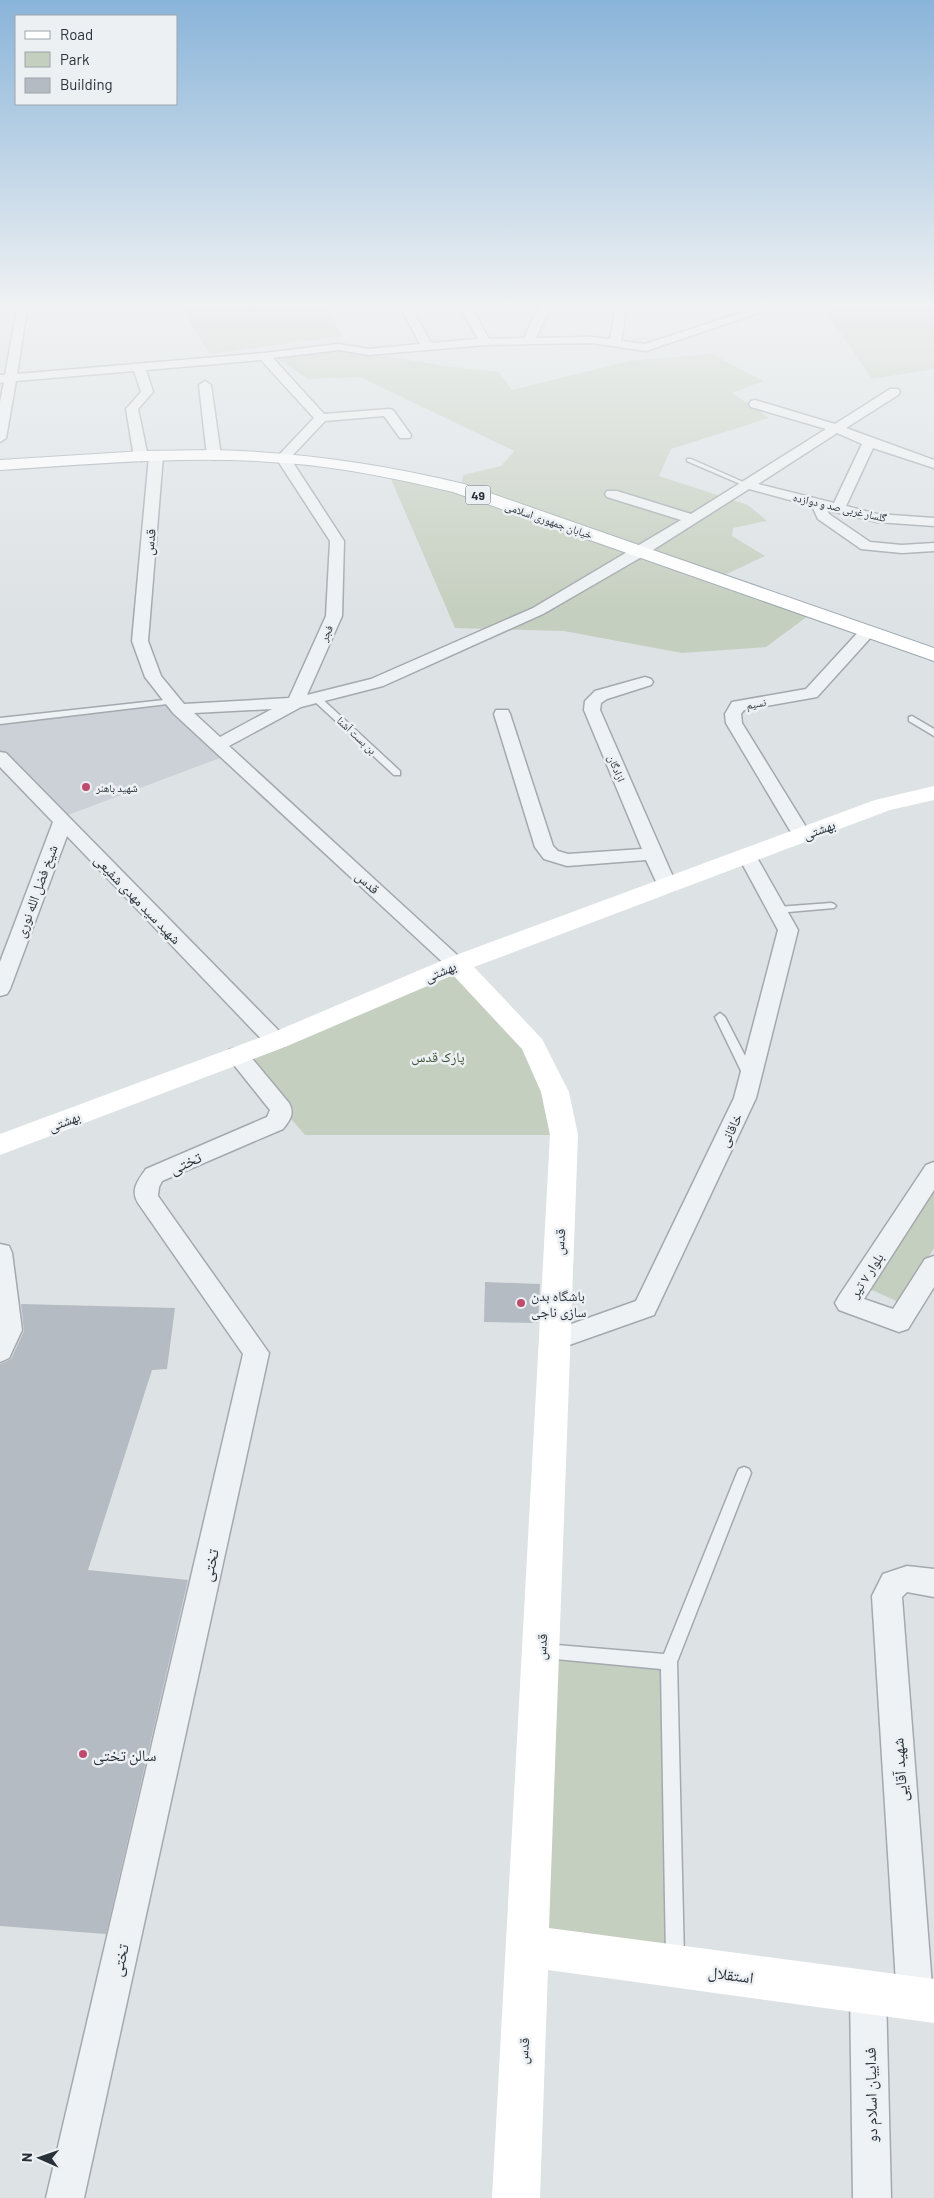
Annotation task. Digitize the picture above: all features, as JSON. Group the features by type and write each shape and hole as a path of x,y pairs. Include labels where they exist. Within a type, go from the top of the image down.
{"street":[{"path":"0,438 3,406"},
{"name":"قدس","path":"135,406 132,409 148,456 140,641 153,677 176,705 218,745 457,964 533,1045 555,1092 564,1135 516,2198"},
{"path":"208,406 214,456"},
{"path":"309,406 320,418"},
{"path":"760,406 835,428 869,442 934,464"},
{"path":"176,705 295,703 376,683 538,611 640,552 872,406"},
{"path":"283,458 320,418 389,413 405,435"},
{"path":"838,508 869,442"},
{"name":"خیابان جمهوری اسلامی","path":"0,465 148,456 214,456 283,458 383,471 458,488 934,655"},
{"name":"فجر","path":"283,458 337,542 334,616 295,703"},
{"name":"گلسار غربی صد و دوازده","path":"747,485 877,518 934,522"},
{"path":"612,494 693,519"},
{"path":"818,503 823,516 866,546 902,549 934,547"},
{"name":"نسیم","path":"802,836 734,723 732,714 738,706 811,693 866,632"},
{"name":"ازادگان","path":"645,682 601,694 593,701 592,710 667,886"},
{"path":"218,745 295,703"},
{"path":"502,714 544,847 551,855 567,860 653,854"},
{"name":"شهید سید مهدی شفیعی","path":"0,757 276,1040"},
{"path":"883,805 934,778"},
{"path":"883,805 934,793"},
{"name":"بهشتی","path":"0,1145 237,1056 457,964 883,805"},
{"name":"شیخ فضل الله نوری","path":"0,989 62,821"},
{"name":"خاقانی","path":"555,1340 645,1308 746,1098 788,930 747,856"},
{"name":"تختی","path":"66,2198 256,1353 146,1198 147,1186 154,1175 275,1123 282,1115 281,1108 237,1056"},
{"name":"بلوار ۷ تیر","path":"934,1171 848,1303 900,1322 934,1266"},
{"path":"0,1253 9,1330 0,1351"},
{"name":"شهید آقایی","path":"924,2000 887,1596 893,1584 907,1579 934,1583"},
{"name":"استقلال","path":"527,1946 924,2000"},
{"name":"فداییان اسلام دو","path":"868,1992 872,2198"}],"lane":[{"path":"689,460 747,485"},
{"name":"بن بست آشنا","path":"316,698 397,773"},
{"path":"0,722 176,705"},
{"path":"912,719 934,733"},
{"path":"777,910 831,906"},
{"path":"720,1017 750,1079"},
{"path":"675,1966 669,1662 744,1473"},
{"path":"541,1650 669,1662"}],"shaded area":[{"name":"شهید باهنر","path":"172,701 228,755 60,818 0,757 0,722"}],"green space":[{"path":"419,406 751,406 769,418 671,449 659,476 748,505 767,521 733,528 732,536 765,556 722,576 461,486 463,475 501,466 514,451"},
{"path":"384,472 457,489 812,613 766,647 682,653 564,631 455,628 391,479"},
{"name":"پارک قدس","path":"457,964 533,1045 564,1135 305,1135 237,1056"},
{"path":"934,1175 934,1248 901,1303 863,1286"},
{"path":"541,1650 669,1663 675,1966 529,1944"}],"building":[{"name":"باشگاه بدن سازی ناجی","path":"485,1282 540,1284 538,1323 484,1322"},
{"name":"سالن تختی","path":"21,1304 175,1308 167,1369 152,1370 88,1570 188,1580 106,1934 0,1926 0,1364 11,1359 24,1331"}],"place":[{"name":"شهید باهنر","path":"86,787"},
{"name":"باشگاه بدن سازی ناجی","path":"521,1303"},
{"name":"سالن تختی","path":"83,1754"}]}
